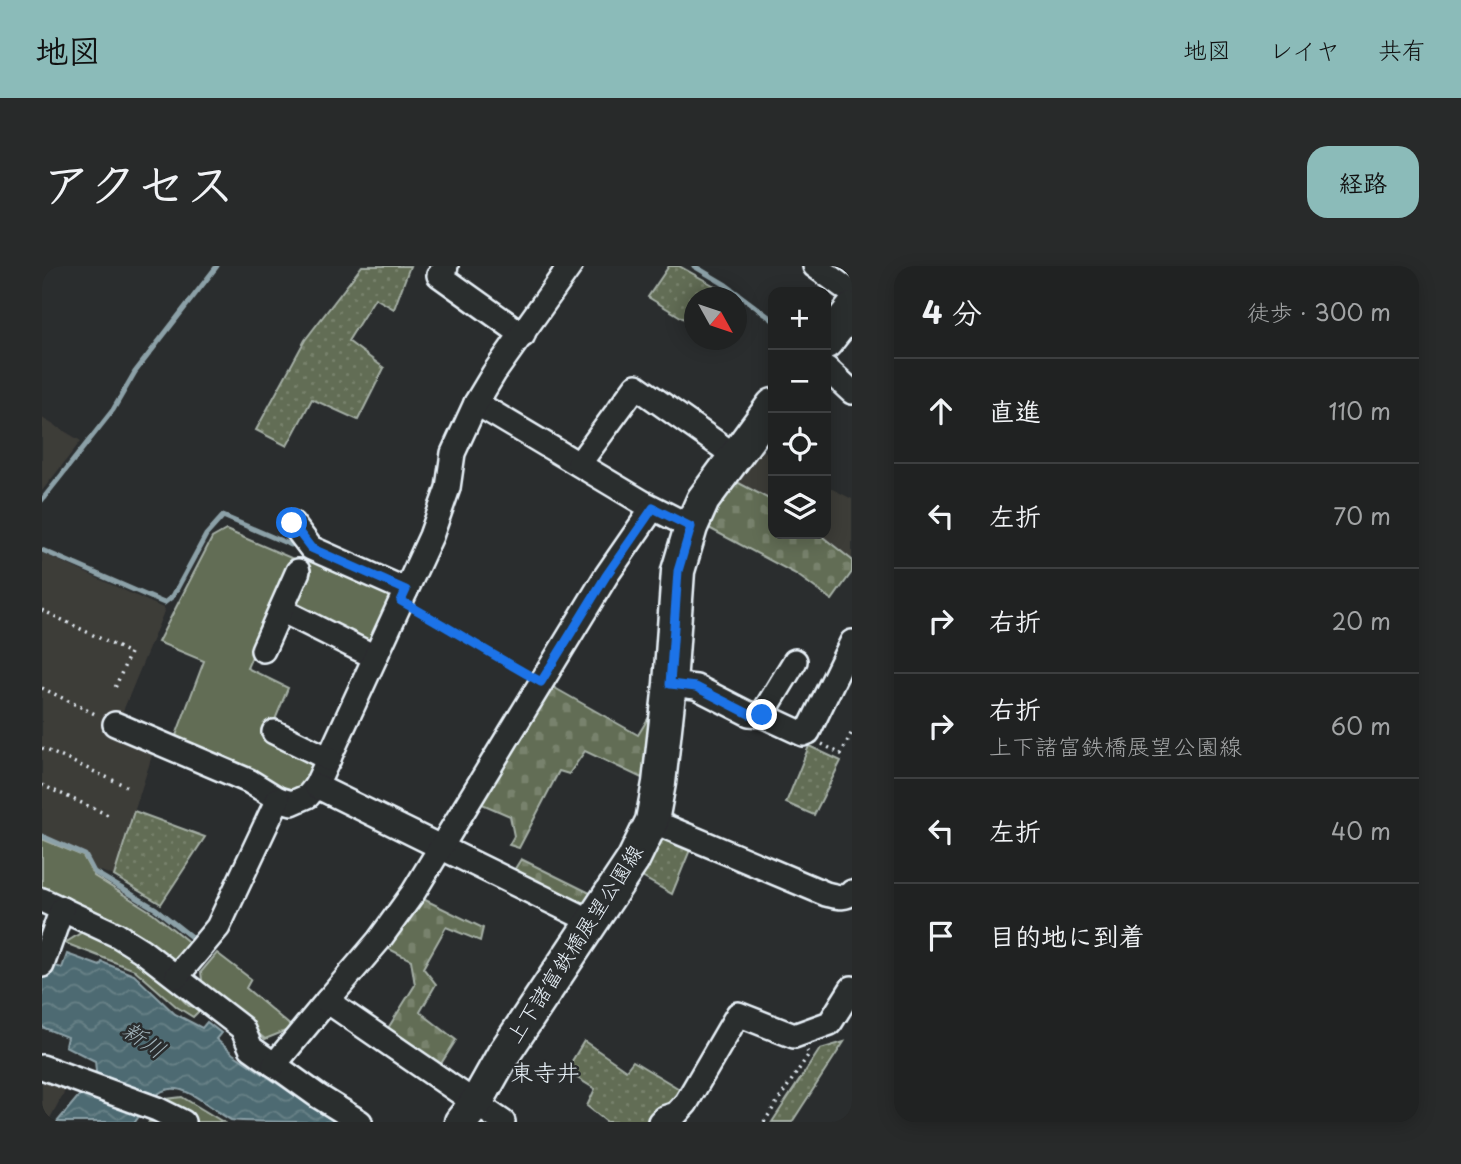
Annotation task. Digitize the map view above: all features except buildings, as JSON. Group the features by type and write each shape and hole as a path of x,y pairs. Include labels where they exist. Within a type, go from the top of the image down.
{"street":[{"path":"446,266 439,275 523,335"},
{"path":"115,724 249,781 278,799 292,803 308,796 316,786 438,519 449,488 453,453 476,403 494,373 570,266"},
{"path":"815,266 852,293"},
{"path":"831,336 852,309"},
{"path":"831,372 852,391"},
{"path":"579,464 636,386 734,456"},
{"path":"476,403 653,508 691,527"},
{"name":"上下諸富鉄橋展望公園線","path":"469,1112 503,1055 633,860 652,821 670,684 678,571 691,527 703,500 768,412"},
{"path":"274,1065 379,940 413,893 606,576 653,508"},
{"path":"292,523 311,548 403,595"},
{"path":"263,650 298,571"},
{"path":"281,610 375,657"},
{"path":"670,684 696,687 749,714 762,715 803,734 807,732 852,642"},
{"path":"762,715 795,661"},
{"path":"274,732 328,759"},
{"path":"316,786 593,922"},
{"path":"177,976 218,927 278,799"},
{"path":"652,821 827,894 841,897 851,895"},
{"path":"42,965 52,940 52,904 117,935 177,976 242,1028 251,1048 360,1122"},
{"path":"674,1119 687,1103 738,1014 794,1037 830,1023 852,988"},
{"path":"327,1001 469,1112 503,1122"},
{"path":"42,1067 183,1122"}],"path":[{"path":"403,595 494,657 541,682"},
{"path":"42,610 130,653 115,688"},
{"path":"42,688 115,724"},
{"path":"807,732 811,738 841,754 852,732"},
{"path":"42,748 126,786"},
{"path":"42,785 108,815"},
{"path":"764,1122 809,1054 794,1037"},
{"path":"848,1120 852,1112"}],"shaded area":[{"path":"42,418 81,441 42,491"},
{"path":"757,446 768,454 768,498 733,480"},
{"path":"831,488 852,499 852,560 825,539 831,539"},
{"path":"42,553 165,609 116,728 155,746 114,876 101,871 48,889 42,902"},
{"path":"42,1077 67,1087 48,1122 42,1122"}],"green space":[{"path":"362,266 410,266 394,309 375,298 348,341 384,368 358,420 312,399 287,446 256,430 305,340"},
{"path":"669,266 679,266 716,287 684,287 684,319 648,297"},
{"path":"733,480 768,498 768,539 825,539 852,560 852,572 832,600 796,574 705,526"},
{"path":"226,530 291,558 310,559 393,596 370,646 274,604 247,668 288,688 268,737 319,764 309,787 289,794 174,741 204,661 158,642 212,538"},
{"path":"546,683 638,735 649,717 657,717 648,781 585,751 569,774 559,771 519,848 509,845 514,836 510,816 473,800"},
{"path":"809,746 841,761 814,815 786,803"},
{"path":"134,811 205,837 161,904 114,876"},
{"path":"667,838 692,845 672,894 635,873 651,846"},
{"path":"42,839 83,856 94,876 153,913 191,944 172,961 135,933 42,886"},
{"path":"521,859 600,898 591,914 511,875"},
{"path":"417,896 483,928 480,941 446,927 423,968 436,984 420,1012 456,1040 437,1070 385,1033 415,985 411,960 381,945"},
{"path":"84,931 140,959 189,1006 203,1007 193,1017 177,1007 135,970 65,943"},
{"path":"217,953 251,979 246,988 293,1028 265,1039 203,988 201,972"},
{"path":"584,1041 626,1070 633,1061 681,1090 650,1122 607,1122 587,1106 595,1089 566,1071"},
{"path":"844,1042 792,1122 772,1122 820,1049"},
{"path":"182,1097 223,1122 149,1122 166,1099"}],"water":[{"name":"新川","path":"67,954 100,966 102,962 134,975 175,1014 202,1028 207,1022 221,1033 216,1039 233,1054 335,1122 231,1120 192,1094 181,1090 162,1091 152,1099 92,1077 96,1071 95,1061 65,1046 67,1037 42,1027 42,962 62,968"},
{"path":"83,1091 142,1112 135,1122 57,1122"}],"waterway":[{"path":"42,500 113,410 135,372 217,266"},
{"path":"694,266 726,285 768,316"},
{"path":"42,550 164,603 173,596 206,535 223,516 291,545"},
{"path":"42,836 85,855 94,872 156,909 195,940"}],"district":[{"name":"東寺井","path":"545,1073"}],"route":[{"path":"292,523 311,548 406,590 401,601 541,682 606,576 653,508 691,527 678,571 670,684 696,687 749,714 762,715"}]}
